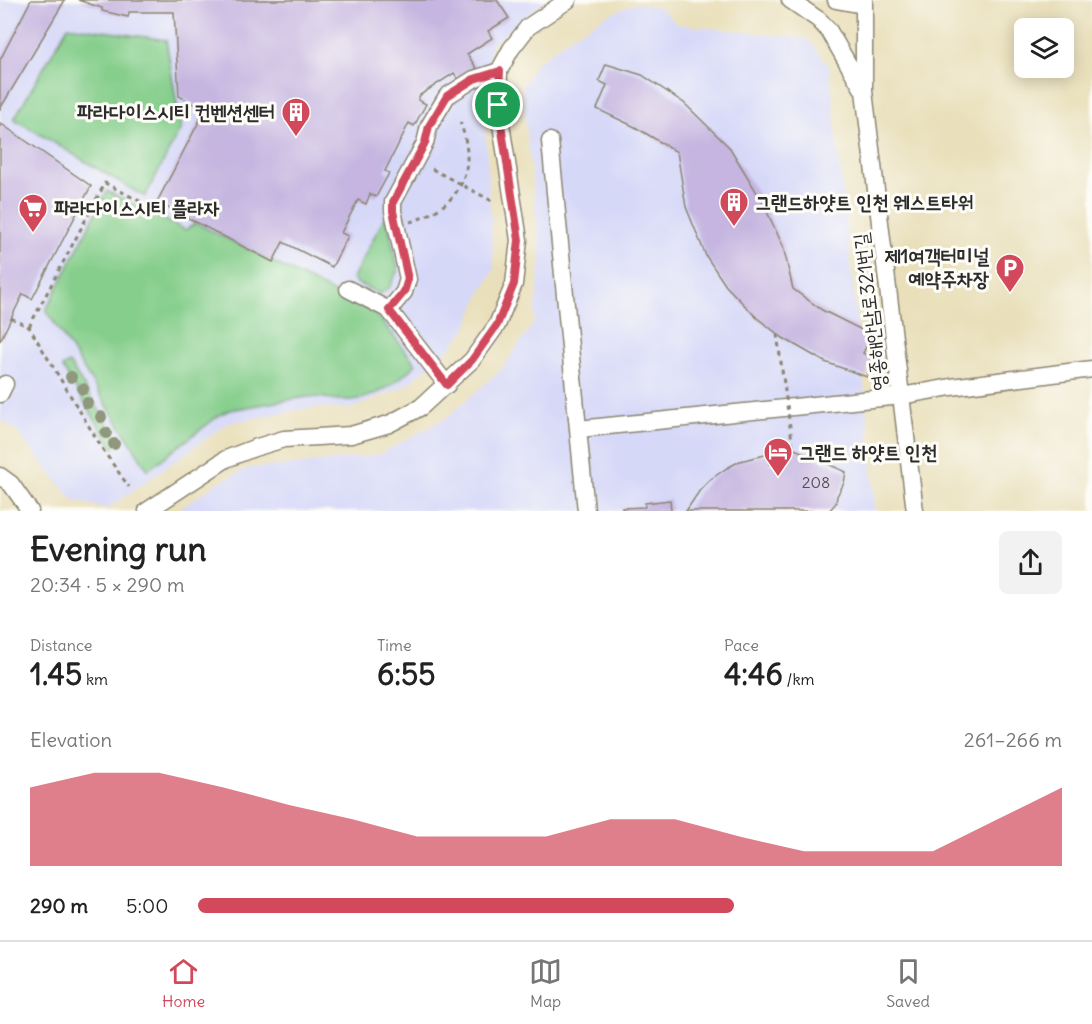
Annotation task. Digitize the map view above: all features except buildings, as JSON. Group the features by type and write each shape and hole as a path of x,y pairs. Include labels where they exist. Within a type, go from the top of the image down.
{"street":[{"path":"147,511 226,459 284,439 351,435 389,424 421,407 472,360 497,325 514,284 519,240 498,105 500,71 511,49 528,27 568,0"},
{"path":"790,0 819,20 829,31 864,91"},
{"path":"836,0 863,2"},
{"name":"영종해안남로321번길","path":"863,2 864,91 915,511"},
{"path":"389,310 404,292 408,279 393,202 425,143 429,126 447,96 474,79 500,71"},
{"path":"550,141 586,511"},
{"path":"348,289 389,310 447,385"},
{"path":"579,429 901,396 951,387 1092,369"},
{"path":"0,476 11,484 30,511"}],"path":[{"path":"407,223 437,212 452,198 460,184 468,167 466,139 460,122"},
{"path":"432,169 492,201"},
{"path":"29,327 105,183 149,206"},
{"path":"11,318 29,327 105,453 129,487"},
{"path":"777,334 794,448"}],"shaded area":[{"path":"0,0 546,0 491,45 484,109 494,270 480,294 465,331 445,353 405,386 351,409 314,407 228,423 107,509 73,500 14,428 0,420"},
{"path":"636,3 661,8 676,24 808,39 829,66 868,422 875,511 177,511 217,483 248,468 378,455 446,418 501,370 534,323 541,259 522,87 535,64 572,36 607,15"}],"green space":[{"path":"68,26 166,40 181,128 145,197 14,119"},
{"path":"107,191 185,230 196,223 370,311 381,320 416,364 393,384 365,398 344,400 308,397 230,410 221,414 148,470 46,310"},
{"path":"384,218 387,219 398,270 389,288 380,294 356,283 353,278"},
{"path":"69,363 120,443 113,448 62,367"}],"place":[{"name":"파라다이스시티 컨벤션센터","path":"296,138"},
{"name":"그랜드하얏트 인천 웨스트타워","path":"734,228"},
{"name":"파라다이스시티 플라자","path":"33,234"},
{"name":"제1여객터미널 예약주차장","path":"1010,294"},
{"name":"그랜드 하얏트 인천","path":"778,478"}],"route":[{"path":"500,71 498,105 519,240 514,284 497,325 472,360 447,385 389,310 398,302 408,279 393,202 425,143 429,126 447,96 474,79 500,71"}]}
